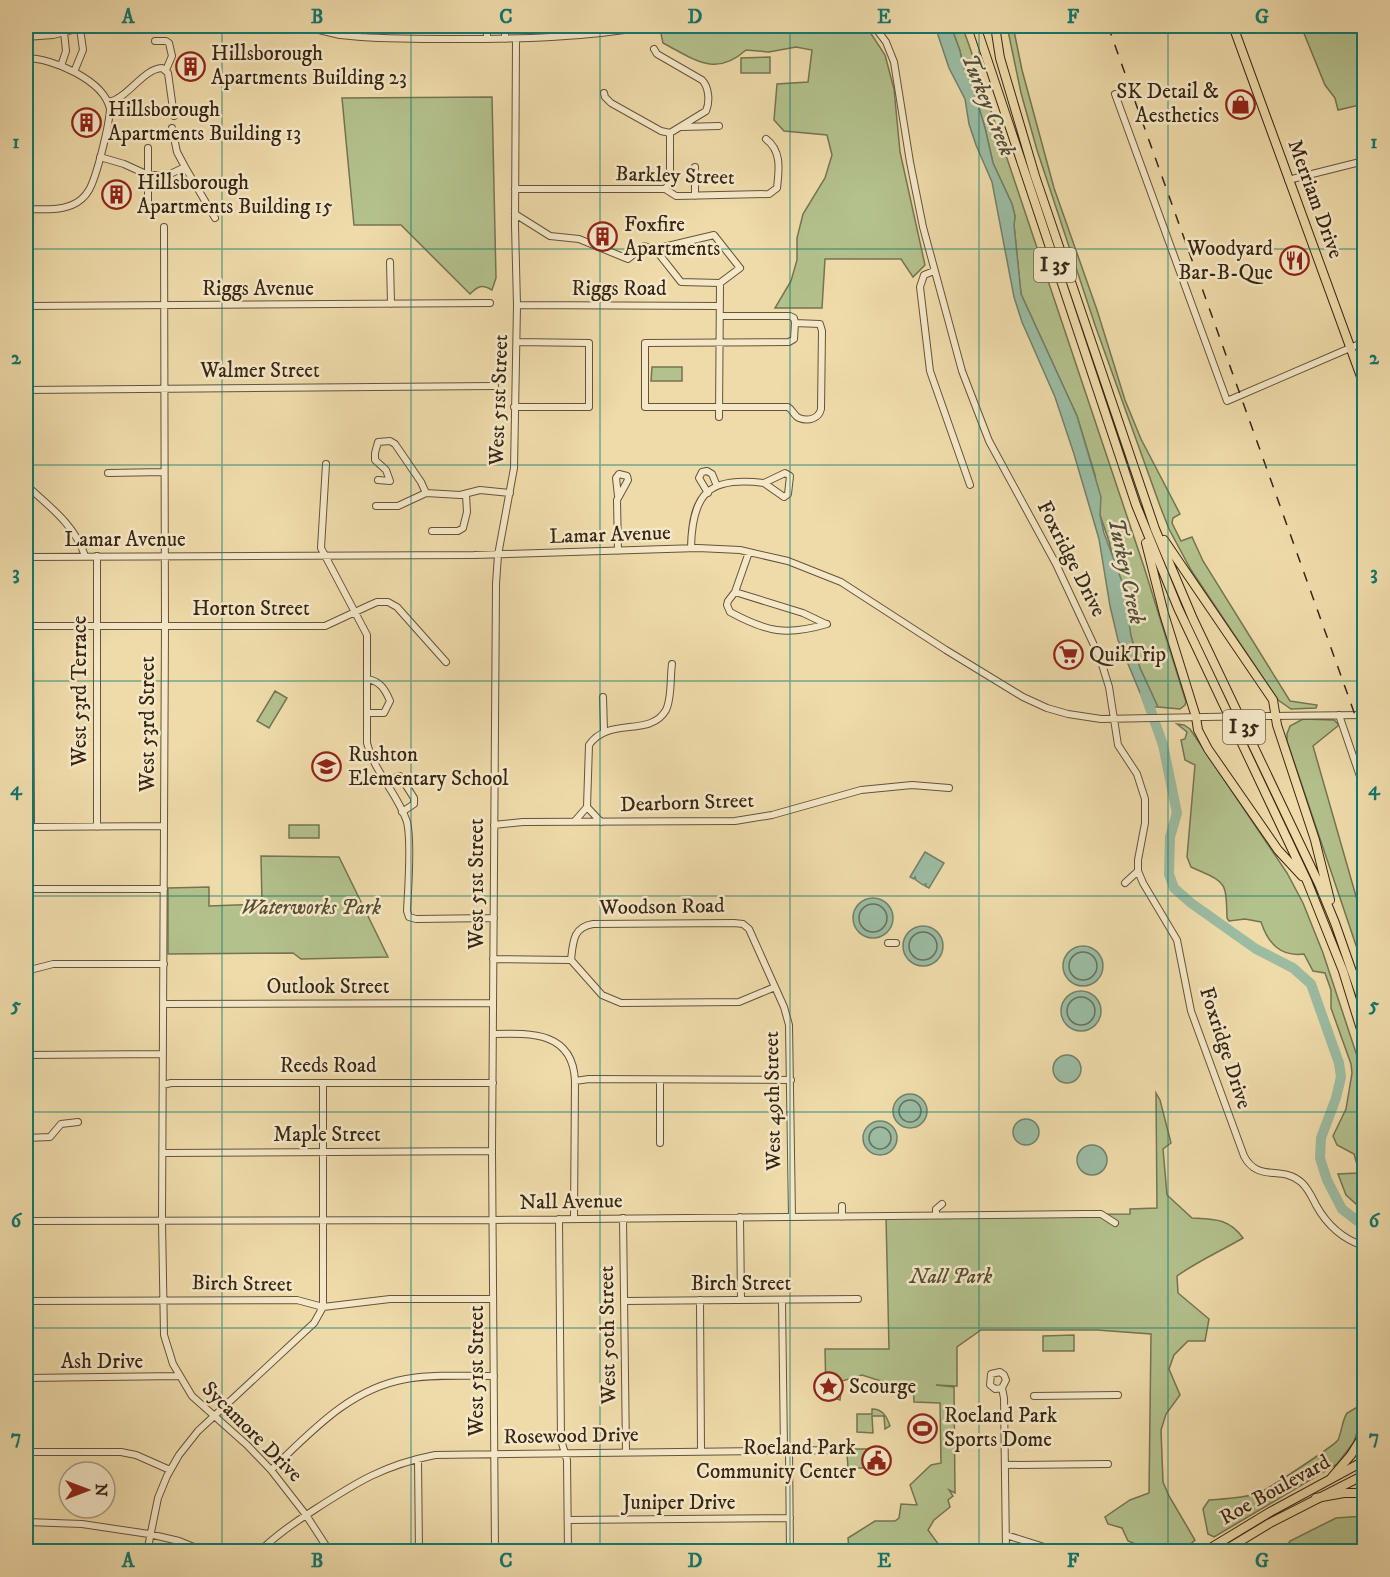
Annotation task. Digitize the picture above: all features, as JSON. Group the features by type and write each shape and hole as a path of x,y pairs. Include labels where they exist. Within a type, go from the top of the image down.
{"highway":[{"name":"I 35","path":"976,26 1136,505 1182,617 1307,882 1339,961 1365,1039"},
{"name":"I 35","path":"995,26 1000,58 1035,176 1155,529 1193,619 1335,923 1365,1006"},
{"path":"1136,505 1164,614 1201,717 1198,730 1208,749 1278,850 1307,882"},
{"path":"1155,529 1270,694 1315,840 1335,923"},
{"path":"1332,1477 1365,1434"},
{"path":"1317,1498 1365,1493"}],"main road":[{"name":"Merriam Drive","path":"1233,26 1365,385"},
{"name":"Roe Boulevard","path":"1204,1551 1332,1477 1365,1461"},
{"name":"Roe Boulevard","path":"1222,1551 1365,1474"}],"street":[{"path":"26,37 45,37 88,26"},
{"path":"302,26 329,29 351,36 381,39 516,39 589,34 648,26"},
{"path":"487,26 487,39"},
{"path":"505,26 505,39"},
{"path":"585,26 589,34"},
{"name":"Foxridge Drive","path":"874,26 886,42 894,62 915,186 954,346 976,410 990,441 1093,639 1106,675 1120,748 1137,774 1145,799 1145,823 1137,863 1138,872 1176,937 1191,1011 1246,1159 1253,1168 1263,1173 1287,1174 1300,1181 1327,1224 1350,1240 1365,1246"},
{"path":"74,72 83,50 80,28"},
{"path":"61,66 66,51 64,32"},
{"name":"West 51st Street","path":"495,1551 492,1151 496,584 498,555 514,468 518,305 515,229 516,39"},
{"path":"154,41 169,43 172,56 166,70 174,116"},
{"path":"604,93 611,103 661,132 670,133 702,114 707,109 706,84 657,54 654,49"},
{"path":"26,58 47,61 74,72 101,91 109,102 110,114 90,188 79,201 64,208 26,209"},
{"path":"109,102 120,98 156,69 166,70"},
{"path":"1115,94 1227,401 1365,342"},
{"path":"681,127 719,126"},
{"path":"172,128 177,152 215,218"},
{"path":"665,189 670,183 670,133"},
{"name":"Barkley Street","path":"515,189 665,189 676,196 769,195 775,192 777,186 778,154 776,147 766,139"},
{"path":"148,148 148,208"},
{"path":"100,157 124,164 148,176 168,175 185,167"},
{"path":"1288,180 1365,161"},
{"path":"695,167 695,196"},
{"path":"515,214 550,236 579,239 628,259 644,246 655,249 714,236 740,267 720,283 681,282 655,249"},
{"path":"515,229 530,223"},
{"name":"West 53rd Street","path":"162,1221 165,626 164,227"},
{"path":"390,262 391,304"},
{"path":"934,271 924,275 921,287 930,371 970,485"},
{"path":"719,417 720,283"},
{"name":"Riggs Avenue","path":"26,306 490,303"},
{"name":"Riggs Road","path":"518,305 720,306"},
{"path":"720,316 790,316 794,318 795,338 789,342 645,343 645,407 788,407 804,419 815,418 821,410 821,327 816,323 795,323"},
{"path":"514,407 590,407 589,343 517,342"},
{"name":"Walmer Street","path":"26,390 495,386"},
{"path":"378,480 390,481 386,470 375,460 375,447 378,442 390,441 395,444 426,493"},
{"path":"326,464 321,547 367,635 367,743 369,753 386,781 408,828 407,911 410,917 416,920 494,918"},
{"path":"108,473 164,472"},
{"path":"708,492 699,478 702,472 711,473 717,486"},
{"path":"691,548 693,515 708,492 717,486 734,481 765,483 783,473 790,476 790,489 785,497 780,496 765,483"},
{"path":"26,485 66,523 79,541 85,556"},
{"path":"376,506 398,506 426,493 466,495 473,490 480,490 510,493"},
{"path":"432,531 458,531 463,528 467,512 466,495"},
{"path":"618,496 618,551"},
{"name":"Lamar Avenue","path":"26,557 498,555 691,548 748,552 788,561 841,582 946,650 1038,704 1080,717 1113,719 1365,715"},
{"path":"735,592 803,612 827,624 793,632 776,630 752,624 728,610 728,602 735,592 748,552"},
{"name":"West 53rd Terrace","path":"97,556 97,826"},
{"name":"Horton Street","path":"28,626 325,626 377,602 388,602 393,604 446,662"},
{"path":"28,626 28,827 164,826"},
{"path":"574,822 587,807 587,752 593,739 604,730 656,721 668,705 672,664"},
{"path":"367,679 381,685 390,701 384,713 367,713"},
{"path":"603,697 604,730"},
{"path":"1339,715 1365,788"},
{"path":"386,781 400,776 414,798 414,804 402,812"},
{"name":"Dearborn Street","path":"494,825 756,819 861,790 912,785 949,788"},
{"path":"587,807 601,822"},
{"path":"1125,883 1138,872"},
{"path":"26,889 164,889"},
{"name":"Woodson Road","path":"571,960 574,936 585,925 743,924"},
{"name":"West 49th Street","path":"743,924 752,934 776,987 789,1025 792,1217"},
{"path":"888,943 896,943"},
{"path":"493,958 571,960 602,995 621,1003 739,1002 776,987"},
{"path":"26,971 53,964 164,964"},
{"name":"Outlook Street","path":"164,1004 493,1003"},
{"path":"494,1034 537,1035 555,1041 571,1059 575,1071 574,1218"},
{"path":"26,1055 163,1054"},
{"path":"575,1081 589,1079 791,1080"},
{"path":"660,1080 660,1143"},
{"name":"Reeds Road","path":"163,1085 171,1083 493,1083"},
{"path":"147,1551 158,1498 170,1470 192,1438 314,1323 323,1307 323,1083"},
{"path":"26,1138 50,1137 61,1124 70,1121 78,1122"},
{"name":"Maple Street","path":"163,1153 492,1151"},
{"path":"936,1215 936,1209 942,1203"},
{"path":"842,1206 842,1217"},
{"name":"Nall Avenue","path":"26,1221 492,1220 1101,1214 1115,1222"},
{"path":"740,1217 741,1300"},
{"name":"West 50th Street","path":"623,1218 626,1452"},
{"path":"558,1219 561,1440 567,1460 568,1551"},
{"name":"Sycamore Drive","path":"162,1221 164,1335 167,1349 179,1376 192,1396 247,1445 271,1470 330,1551"},
{"name":"Birch Street","path":"26,1301 297,1300 323,1307 390,1299 493,1299"},
{"name":"Birch Street","path":"624,1301 858,1299"},
{"path":"699,1300 701,1451"},
{"path":"782,1300 790,1551"},
{"name":"Ash Drive","path":"26,1378 179,1376"},
{"path":"271,1470 334,1411 368,1391 392,1382 422,1377 494,1376"},
{"path":"1002,1388 1006,1551"},
{"path":"1034,1396 1118,1395"},
{"name":"Rosewood Drive","path":"259,1551 306,1515 360,1480 398,1464 435,1455 838,1450"},
{"path":"26,1452 120,1452 143,1457 170,1470"},
{"path":"418,1459 419,1551"},
{"path":"1005,1465 1108,1464"},
{"name":"Juniper Drive","path":"568,1520 790,1518"},
{"path":"26,1522 82,1524 149,1534 179,1541 206,1551"},
{"path":"1006,1534 1060,1551"}],"green space":[{"path":"678,26 866,26 885,55 894,89 900,152 925,265 913,277 901,259 825,259 822,308 775,308 791,281 797,260 797,238 803,214 825,178 832,155 827,135 784,131 774,120 777,84 808,82 812,50 796,47 769,52 746,50 724,63 704,63 663,43 660,29"},
{"path":"951,26 962,26 969,45 1144,567 1186,702 1180,709 1158,707 1140,668 1109,541 1100,515 1095,475 1077,416 1021,294 1012,204 993,163 972,85 963,66"},
{"path":"1007,26 1013,26 1022,70 1054,188 1097,310 1125,400 1141,439 1180,514 1173,518 1172,523 1181,541 1192,537 1203,561 1290,701 1317,705 1316,708 1291,709 1278,700 1191,570 1169,529 1095,325 1037,150 1021,93"},
{"path":"1301,26 1364,26 1364,104 1338,110 1335,98 1325,85"},
{"path":"770,57 770,73 741,73 741,58"},
{"path":"492,97 496,278 492,290 480,287 470,294 401,225 354,225 342,98"},
{"path":"652,367 682,367 682,381 651,381"},
{"path":"275,691 287,698 269,728 257,721"},
{"path":"1303,719 1334,720 1339,725 1313,746 1364,924 1364,969 1287,741 1290,726"},
{"path":"1177,724 1190,729 1287,873 1303,903 1323,953 1364,1077 1364,1211 1346,1195 1338,1174 1358,1173 1354,1154 1337,1145 1333,1136 1346,1109 1352,1073 1351,1064 1331,1008 1331,990 1325,973 1313,971 1304,954 1288,953 1276,947 1267,936 1261,922 1245,919 1229,921 1222,884 1191,867 1187,857 1195,765 1185,760 1181,740 1185,739 1187,732"},
{"path":"289,825 319,825 319,838 289,838"},
{"name":"Waterworks Park","path":"261,856 339,857 388,957 301,959 293,953 168,954 168,888 209,887 209,906 262,904"},
{"name":"Nall Park","path":"1156,1093 1160,1100 1171,1143 1163,1149 1167,1195 1192,1218 1214,1219 1226,1223 1238,1231 1243,1238 1177,1276 1178,1293 1209,1319 1205,1341 1188,1341 1174,1355 1169,1369 1180,1395 1166,1414 1161,1430 1163,1482 1195,1540 1183,1551 1136,1551 1138,1545 1128,1541 1122,1528 1108,1524 1105,1517 1130,1500 1149,1493 1151,1334 1097,1330 981,1330 957,1347 957,1386 936,1385 954,1387 955,1493 949,1490 953,1496 948,1500 950,1507 934,1520 928,1530 939,1545 934,1552 849,1551 848,1538 875,1521 895,1521 899,1518 901,1504 917,1505 910,1485 931,1465 941,1463 940,1403 914,1402 913,1384 890,1384 862,1375 842,1381 840,1400 826,1395 825,1349 889,1349 886,1216 1130,1214 1130,1209 1157,1208"},
{"path":"1074,1335 1074,1351 1043,1351 1043,1336"},
{"path":"1364,1397 1364,1409 1354,1442 1337,1464 1214,1537 1208,1534 1203,1509 1209,1500 1256,1494 1271,1486 1338,1440 1347,1413 1356,1408"},
{"path":"872,1409 884,1414 890,1426 885,1429 884,1416 872,1416 873,1433 857,1432 857,1414 872,1414"},
{"path":"852,1449 868,1449 868,1468 848,1468 847,1453"},
{"path":"1364,1516 1364,1551 1284,1551 1290,1541 1336,1518"}],"water":[{"path":"935,26 951,26 963,66 972,85 993,163 1012,204 1021,294 1077,416 1101,497 1100,515 1104,533 1124,587 1131,636 1140,668 1158,707 1146,707 1118,640 1099,539 1074,454 1055,397 1022,322 1014,297 992,182 969,124 965,99 949,68"},
{"path":"925,852 944,863 929,888 915,877 914,879 910,877"},
{"path":"873,898 887,904 893,918 887,932 873,938 859,932 853,918 859,904"},
{"path":"923,926 937,932 943,946 937,960 923,966 909,960 903,946 909,932"},
{"path":"1083,946 1097,952 1103,966 1097,980 1083,986 1069,980 1063,966 1069,952"},
{"path":"1081,991 1095,997 1101,1011 1095,1025 1081,1031 1067,1025 1061,1011 1067,997"},
{"path":"1067,1055 1077,1059 1081,1069 1077,1079 1067,1083 1057,1079 1053,1069 1057,1059"},
{"path":"910,1094 922,1099 927,1111 922,1123 910,1128 898,1123 893,1111 898,1099"},
{"path":"1026,1119 1035,1123 1039,1132 1035,1141 1026,1145 1017,1141 1013,1132 1017,1123"},
{"path":"880,1121 892,1126 897,1138 892,1150 880,1155 868,1150 863,1138 868,1126"},
{"path":"1092,1145 1103,1149 1107,1160 1103,1171 1092,1175 1081,1171 1077,1160 1081,1149"}],"waterway":[{"name":"Turkey Creek","path":"1145,694 1163,745 1177,813 1170,837 1169,874 1174,888 1191,903 1256,949 1293,968 1311,984 1339,1063 1341,1077 1321,1138 1320,1158 1327,1180 1342,1209 1364,1226"}],"railway":[{"path":"1108,26 1364,740"}],"place":[{"name":"Hillsborough Apartments Building 23","path":"190,66"},
{"name":"SK Detail & Aesthetics","path":"1240,104"},
{"name":"Hillsborough Apartments Building 13","path":"87,122"},
{"name":"Hillsborough Apartments Building 15","path":"116,195"},
{"name":"Foxfire Apartments","path":"603,237"},
{"name":"Woodyard Bar-B-Que","path":"1294,261"},
{"name":"QuikTrip","path":"1068,655"},
{"name":"Rushton Elementary School","path":"327,767"},
{"name":"Scourge","path":"828,1387"},
{"name":"Roeland Park Sports Dome","path":"923,1428"},
{"name":"Roeland Park Community Center","path":"877,1460"}]}
